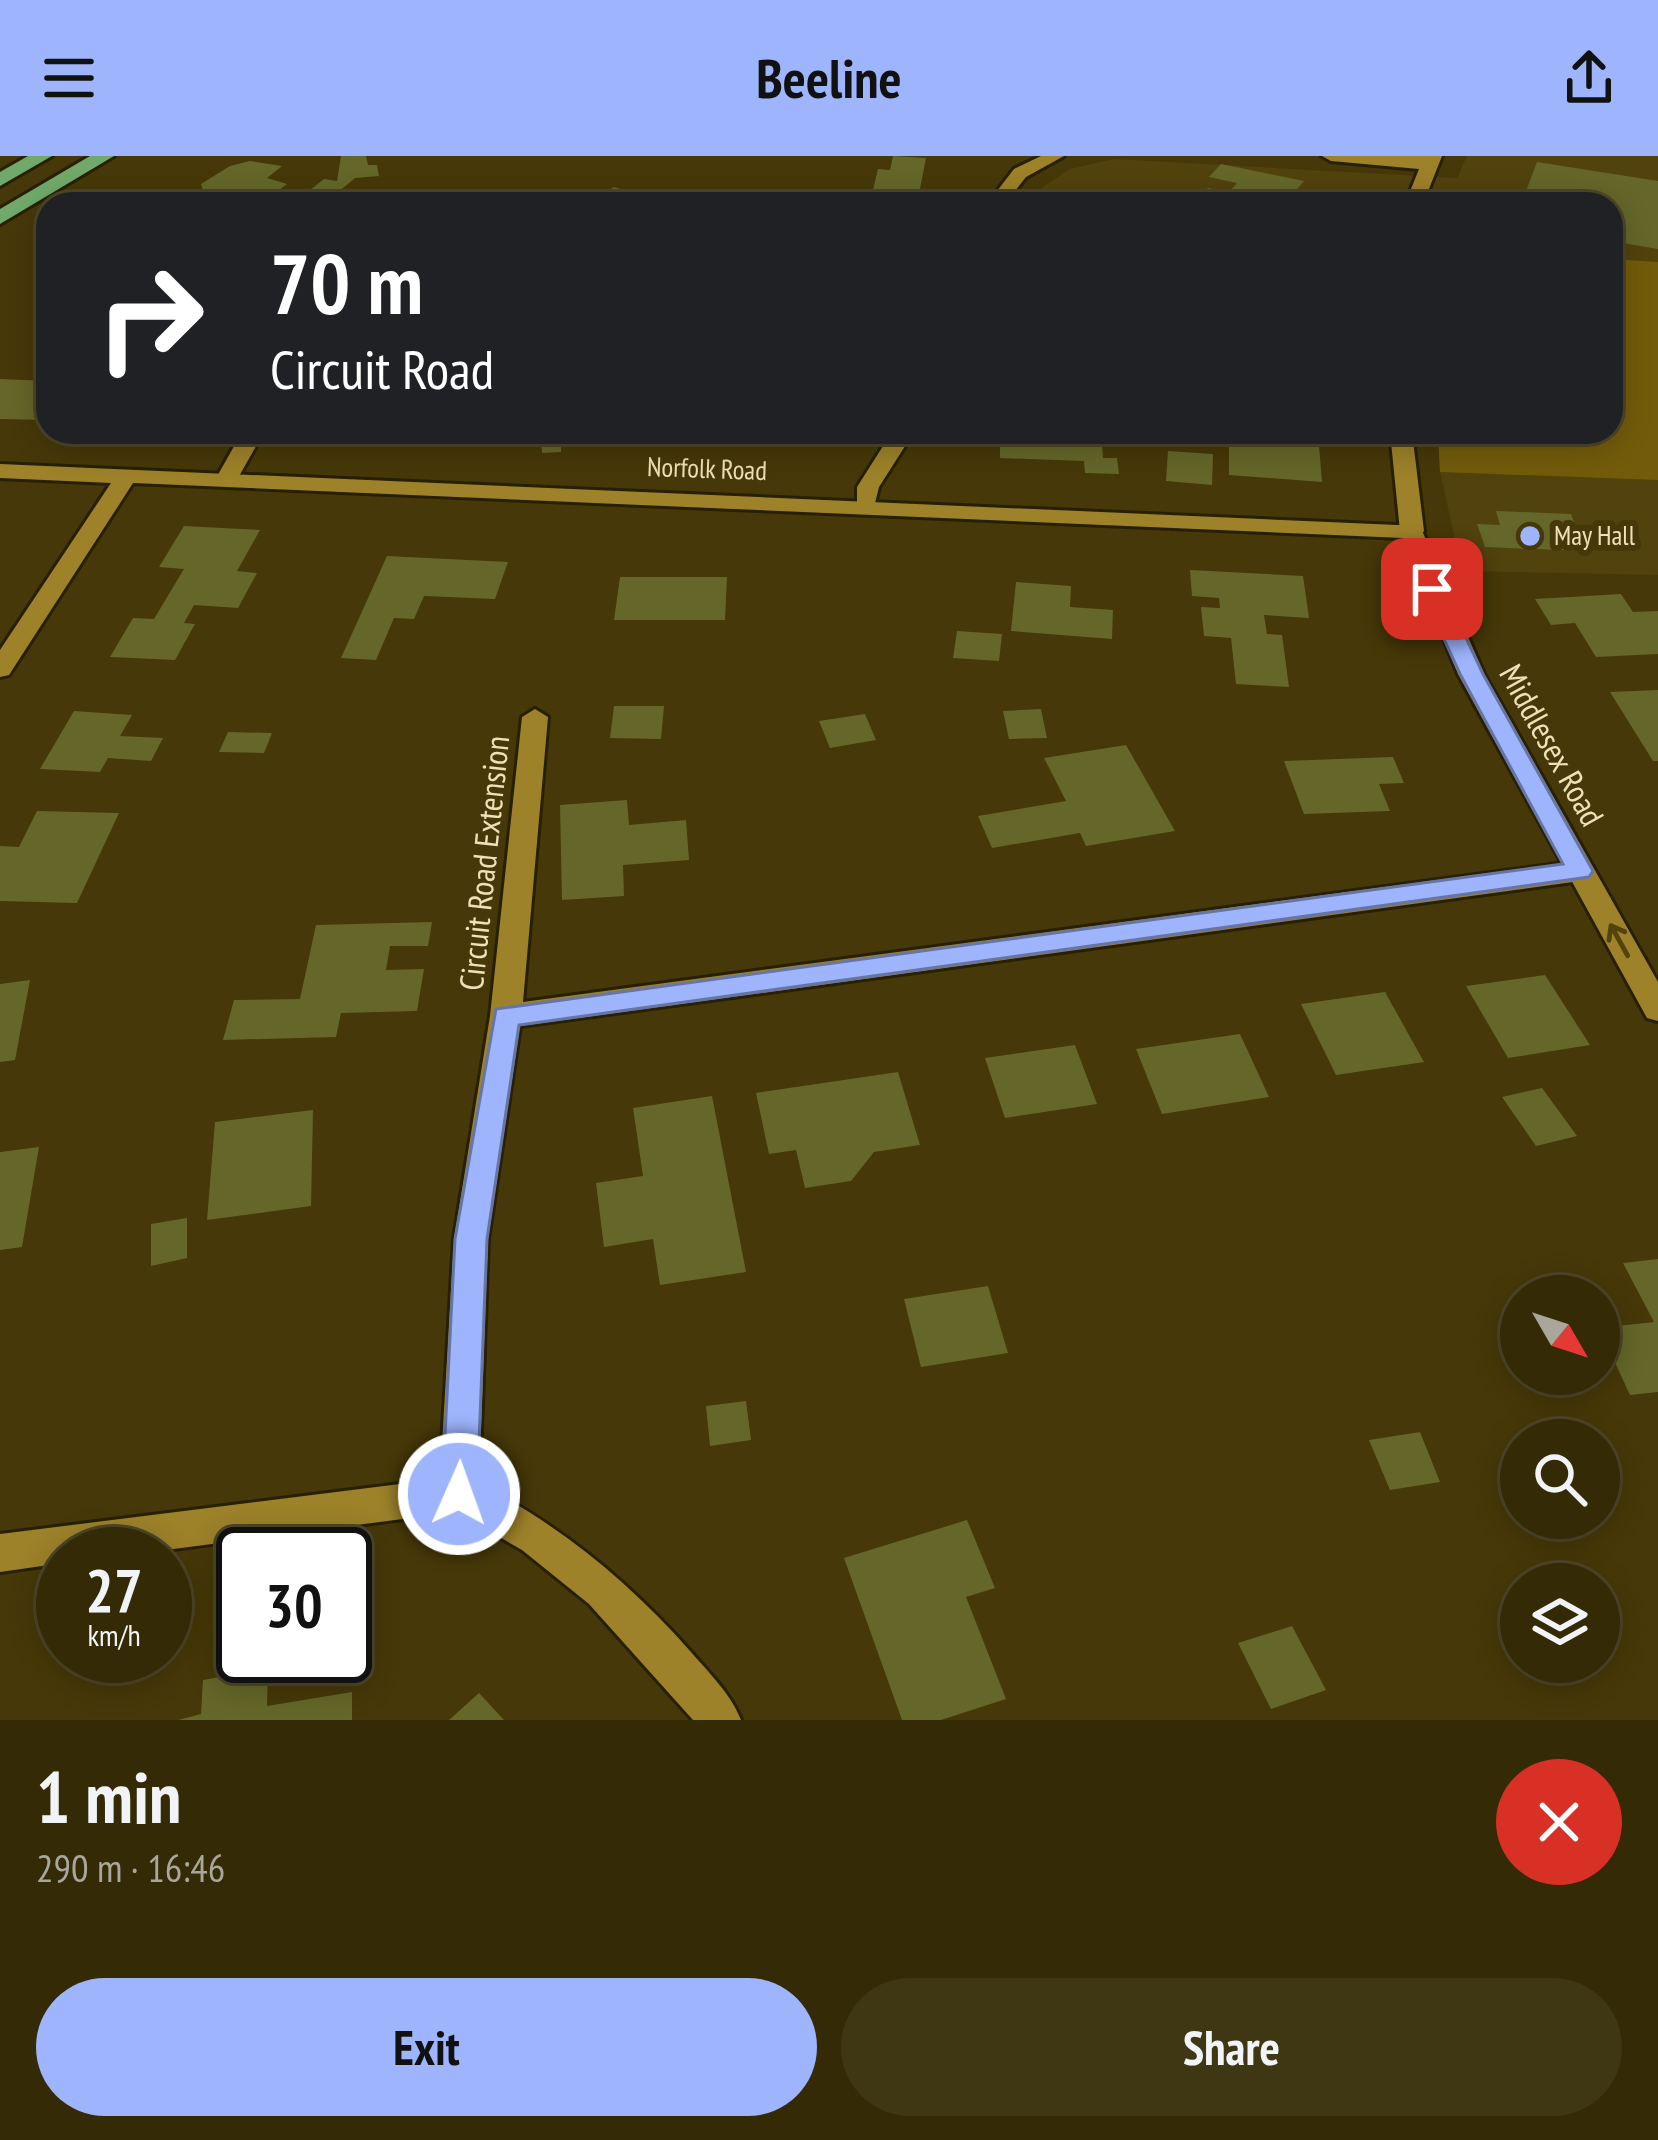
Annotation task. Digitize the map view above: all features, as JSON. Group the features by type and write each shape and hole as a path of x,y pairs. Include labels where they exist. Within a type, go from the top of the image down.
{"highway":[{"path":"0,180 42,156"},
{"path":"44,192 104,156"},
{"path":"0,218 36,197"}],"street":[{"path":"1005,192 1020,173 1055,156"},
{"path":"1330,156 1431,160 1419,192"},
{"path":"226,480 246,444"},
{"path":"865,506 868,488 896,444"},
{"name":"Middlesex Road","path":"1403,444 1412,531 1472,674 1658,1010"},
{"name":"Norfolk Road","path":"0,471 1412,531"},
{"path":"0,669 127,476"},
{"name":"Circuit Road Extension","path":"459,1494 471,1239 506,1016 535,717"},
{"path":"506,1016 1580,871"},
{"path":"0,1553 459,1494 557,1548 617,1602 720,1720"}],"shaded area":[{"path":"1467,156 1658,156 1658,575 1462,571 1440,472 1439,444 1623,444 1623,192 1039,192 1070,169 1114,159 1457,178"},
{"path":"1623,260 1658,262 1658,480 1440,472 1439,444 1623,444"}],"building":[{"path":"341,156 366,156 368,165 377,165 379,176 355,178 338,192 310,190 324,179 337,181"},
{"path":"893,156 926,158 919,192 873,190 878,169 890,170"},
{"path":"250,161 282,166 267,178 287,184 276,192 203,190 201,184 230,166"},
{"path":"1537,162 1658,181 1658,249 1623,243 1623,192 1526,192"},
{"path":"1221,164 1304,181 1295,192 1229,192 1237,183 1209,177"},
{"path":"0,379 36,380 36,420 0,419"},
{"path":"542,444 561,444 561,452 542,453"},
{"path":"1000,444 1102,444 1103,458 1117,458 1119,474 1085,473 1084,461 1000,458"},
{"path":"1229,444 1319,444 1322,482 1229,475"},
{"path":"1168,451 1213,454 1212,485 1166,481"},
{"name":"May Hall","path":"1496,511 1571,514 1585,551 1485,547 1477,524 1500,525"},
{"path":"184,526 260,530 237,571 257,573 238,608 194,605 184,623 195,624 175,660 110,657 133,618 154,619 184,569 159,567"},
{"path":"387,556 508,562 495,599 424,596 414,619 394,618 376,660 341,658"},
{"path":"1190,570 1303,576 1309,618 1264,615 1267,634 1282,635 1289,687 1236,684 1231,638 1204,636 1201,607 1220,608 1219,598 1192,596"},
{"path":"620,577 727,577 725,620 614,620"},
{"path":"1016,582 1071,586 1070,607 1113,610 1112,639 1011,631"},
{"path":"1621,594 1633,612 1658,611 1658,654 1596,657 1575,623 1551,625 1535,599"},
{"path":"957,631 1002,634 999,661 953,658"},
{"path":"1658,690 1658,761 1653,761 1610,692"},
{"path":"614,706 664,706 661,739 610,738"},
{"path":"1041,709 1047,738 1009,739 1003,711"},
{"path":"74,711 132,715 120,736 163,738 151,761 108,758 100,772 40,769"},
{"path":"865,714 876,740 830,748 819,721"},
{"path":"228,732 272,733 264,753 219,752"},
{"path":"1126,745 1175,831 1086,846 1080,833 992,848 978,816 1066,801 1044,758"},
{"path":"1393,757 1404,783 1379,784 1390,811 1304,814 1284,761"},
{"path":"627,800 629,825 686,820 689,860 623,865 624,896 562,900 560,805"},
{"path":"37,811 119,813 77,903 0,901 0,846 19,847"},
{"path":"432,922 428,946 390,946 386,970 424,969 417,1011 341,1013 336,1037 223,1040 234,1000 300,999 316,925"},
{"path":"1545,975 1590,1045 1508,1058 1466,986"},
{"path":"30,980 15,1060 0,1062 0,984"},
{"path":"1385,992 1424,1062 1336,1075 1301,1004"},
{"path":"1240,1034 1269,1097 1162,1114 1136,1049"},
{"path":"1075,1045 1097,1104 1005,1118 985,1058"},
{"path":"898,1072 920,1145 874,1152 851,1181 805,1188 796,1150 769,1154 756,1093"},
{"path":"1542,1088 1577,1136 1536,1146 1502,1097"},
{"path":"712,1096 746,1272 660,1285 653,1239 604,1247 596,1183 643,1176 633,1108"},
{"path":"313,1110 311,1206 207,1220 215,1122"},
{"path":"39,1147 22,1247 0,1250 0,1152"},
{"path":"187,1218 187,1258 151,1266 151,1224"},
{"path":"1658,1259 1658,1392 1630,1395 1620,1373 1620,1326 1654,1322 1623,1263"},
{"path":"988,1286 1008,1353 921,1367 904,1299"},
{"path":"746,1401 751,1440 710,1446 706,1406"},
{"path":"1420,1432 1440,1482 1390,1490 1369,1440"},
{"path":"967,1520 995,1588 966,1597 1006,1699 941,1720 902,1720 844,1558"},
{"path":"1292,1626 1326,1690 1271,1709 1238,1643"},
{"path":"203,1680 268,1683 267,1706 352,1692 352,1720 178,1720 201,1714"},
{"path":"479,1693 504,1720 449,1720"}],"place":[{"name":"May Hall","path":"1530,536"}],"route":[{"path":"459,1494 471,1239 506,1016 1580,871 1472,674 1432,589"}]}
